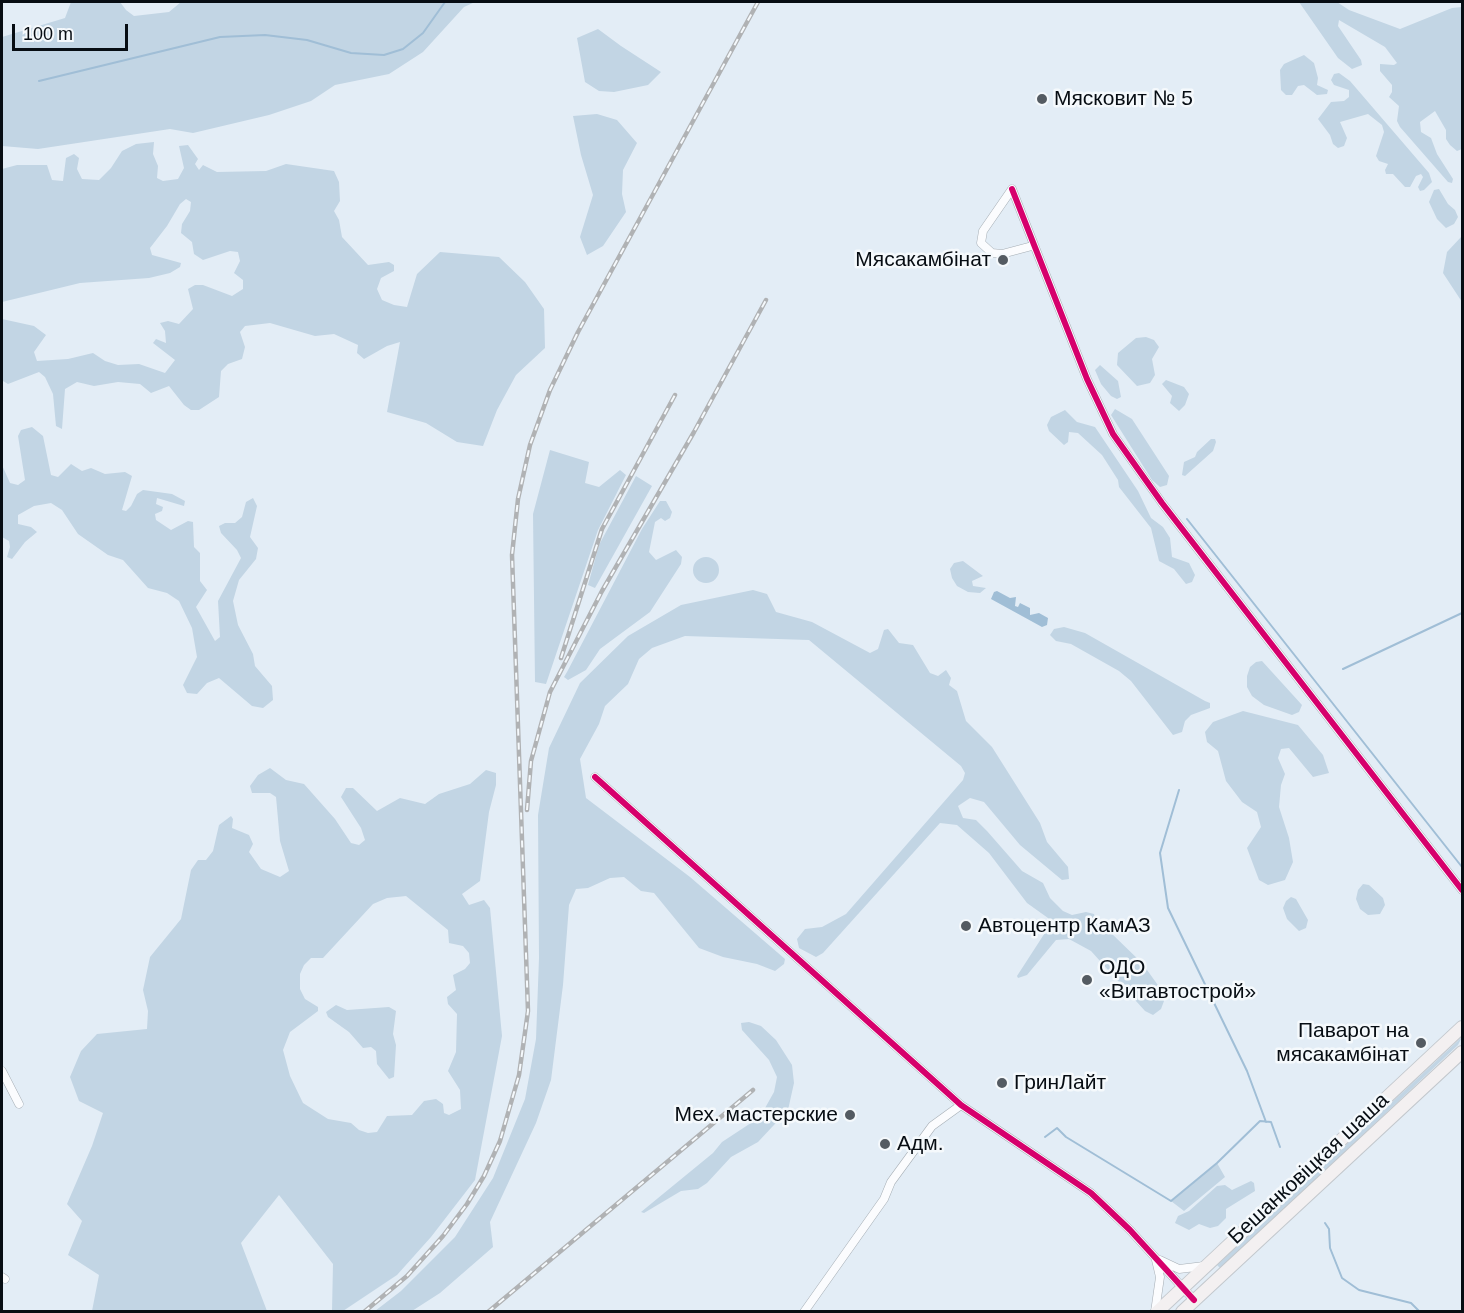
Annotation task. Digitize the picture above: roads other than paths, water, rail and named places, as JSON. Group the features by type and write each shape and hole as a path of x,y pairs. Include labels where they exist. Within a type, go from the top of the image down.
{"main road":[{"name":"Бешанковіцкая шаша","path":"1156,1311 1462,1027"},
{"name":"Бешанковіцкая шаша","path":"1182,1311 1462,1052"}],"street":[{"path":"1032,246 1002,254 992,253 981,243 983,231 1012,189 1032,246 1113,434 1462,890"},
{"path":"595,777 961,1105 1091,1193 1130,1230 1194,1300"},
{"path":"2,1071 19,1104"},
{"path":"804,1311 884,1199 891,1182 932,1126 961,1105"},
{"path":"1156,1259 1179,1269 1204,1266"},
{"path":"1156,1259 1161,1277 1156,1311"}],"waterway":[{"path":"39,81 220,37 265,35 307,40 351,53 384,55 403,49 423,33 445,2"},
{"path":"1187,519 1462,867"},
{"path":"1343,669 1462,613"},
{"path":"1179,790 1160,853 1168,908 1247,1071 1266,1122"},
{"path":"1045,1137 1057,1128 1066,1137 1171,1201 1217,1163 1260,1121 1271,1122 1280,1147"},
{"path":"1325,1223 1329,1229 1330,1248 1342,1278 1359,1290 1411,1303 1420,1312"}],"railway":[{"path":"364,1312 407,1276 443,1236 467,1204 484,1176 500,1141 519,1075 528,1011 512,555 518,499 530,445 550,390 578,332 758,2"},
{"path":"527,810 531,761 550,692 602,591 694,432 766,300"},
{"path":"561,658 602,529 675,395"},
{"path":"488,1312 753,1090"}],"place":[{"name":"Мясковит № 5","path":"1042,99"},
{"name":"Мясакамбінат","path":"1003,260"},
{"name":"Автоцентр КамАЗ","path":"966,926"},
{"name":"ОДО «Витавтострой»","path":"1087,980"},
{"name":"Паварот на мясакамбінат","path":"1421,1043"},
{"name":"ГринЛайт","path":"1002,1083"},
{"name":"Мех. мастерские","path":"850,1115"},
{"name":"Адм.","path":"885,1144"}]}
